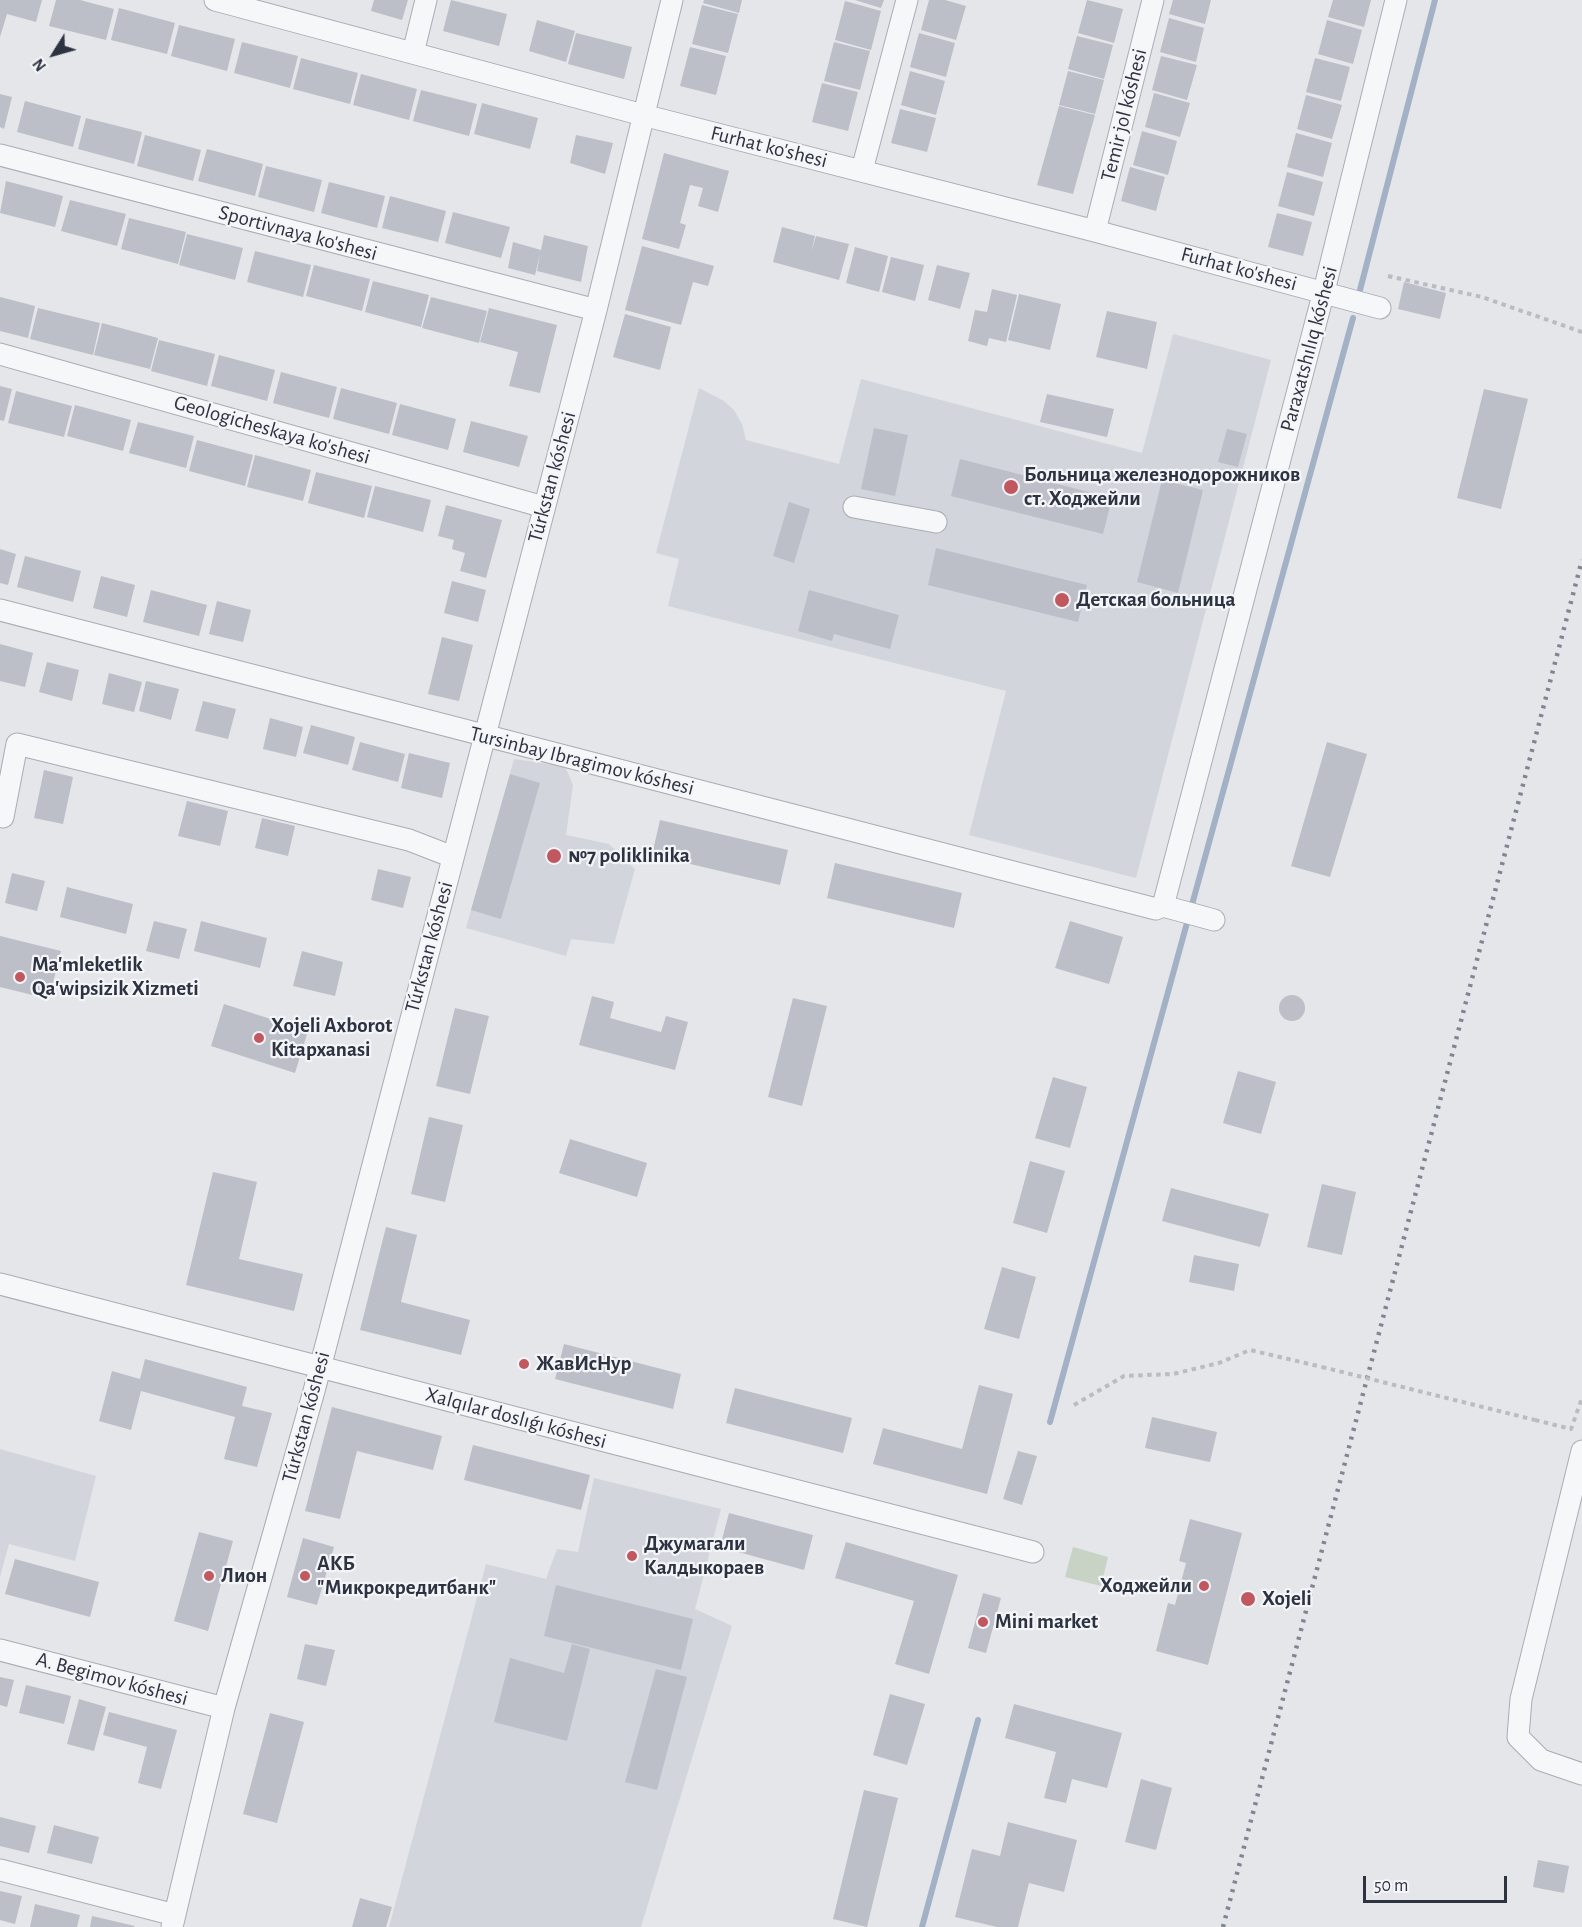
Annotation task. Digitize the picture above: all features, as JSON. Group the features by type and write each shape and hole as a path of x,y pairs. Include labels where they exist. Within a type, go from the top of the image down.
{"street":[{"name":"Furhat ko'shesi","path":"215,0 643,115 1324,291 1380,308"},
{"path":"413,53 426,0"},
{"name":"Túrkstan kóshesi","path":"173,1921 224,1708 320,1367 596,310 672,0"},
{"path":"862,170 907,0"},
{"name":"Temir jol kóshesi","path":"1095,231 1154,0"},
{"name":"Paraxatshılıq kóshesi","path":"1163,906 1324,291 1396,0"},
{"name":"Sportivnaya ko'shesi","path":"0,155 596,310"},
{"name":"Geologicheskaya ko'shesi","path":"0,354 544,507"},
{"path":"854,507 936,522"},
{"name":"Tursinbay Ibragimov kóshesi","path":"0,610 1156,909 1163,906 1214,920"},
{"path":"3,817 17,744 409,840 453,857"},
{"name":"Xalqılar doslıǵı kóshesi","path":"0,1284 1033,1552"},
{"path":"1582,1452 1521,1699 1518,1737 1541,1760 1582,1774"},
{"name":"A. Begimov kóshesi","path":"0,1650 224,1708"},
{"path":"0,1870 173,1921"}],"path":[{"path":"1388,276 1482,297 1582,332"},
{"path":"1074,1405 1124,1376 1173,1374 1219,1363 1250,1350 1571,1429 1582,1398"}],"shaded area":[{"path":"1173,334 1271,360 1136,878 969,835 1006,691 668,606 679,559 656,553 699,388 724,401 734,410 742,424 746,440 839,464 861,379 1142,453"},
{"name":"№7 poliklinika","path":"514,759 565,766 573,785 566,835 609,844 635,869 614,944 571,939 566,956 466,928"},
{"path":"0,1449 96,1476 75,1561 9,1544 0,1577"},
{"path":"594,1478 721,1509 695,1609 732,1626 641,1927 389,1927 486,1564 546,1579 557,1549 578,1552"},
{"path":"1073,1547 1108,1557 1101,1586 1065,1577"}],"building":[{"path":"0,0 42,0 36,22 7,14 0,37"},
{"path":"56,0 80,0 114,9 106,40 49,26"},
{"path":"374,0 408,0 402,20 371,11"},
{"path":"451,0 507,14 499,46 443,31"},
{"path":"704,0 742,0 739,13 703,3"},
{"path":"855,0 884,0 881,8"},
{"path":"929,0 945,0 966,6 956,40 921,30"},
{"path":"1087,0 1123,9 1114,43 1078,33"},
{"path":"1173,0 1211,0 1205,24 1169,14"},
{"path":"1333,0 1371,0 1364,27 1328,17"},
{"path":"845,1 881,11 871,50 835,40"},
{"path":"702,5 738,14 728,53 692,44"},
{"path":"119,8 175,23 167,54 111,40"},
{"path":"1169,18 1204,28 1196,62 1160,52"},
{"path":"537,20 575,31 566,62 529,51"},
{"path":"1327,20 1362,30 1353,64 1318,54"},
{"path":"179,25 235,39 227,71 171,56"},
{"path":"576,33 632,47 624,79 568,64"},
{"path":"919,33 955,43 946,77 910,67"},
{"path":"1077,36 1113,45 1104,79 1068,69"},
{"path":"242,42 298,56 290,88 234,73"},
{"path":"834,42 870,51 860,90 824,81"},
{"path":"690,47 726,56 716,95 680,86"},
{"path":"1161,56 1197,65 1187,100 1152,90"},
{"path":"301,58 358,73 350,104 293,89"},
{"path":"1315,58 1350,67 1341,101 1306,92"},
{"path":"910,71 945,81 936,115 901,105"},
{"path":"1068,71 1104,80 1095,114 1059,105"},
{"path":"361,74 417,89 409,120 353,105"},
{"path":"822,83 858,92 848,131 812,122"},
{"path":"421,90 477,104 469,136 413,121"},
{"path":"1154,93 1190,103 1180,137 1145,127"},
{"path":"0,94 12,97 4,129 0,127"},
{"path":"1306,95 1342,105 1332,139 1297,129"},
{"path":"25,101 81,116 73,147 17,132"},
{"path":"482,103 538,118 530,149 474,134"},
{"path":"1059,106 1095,115 1073,194 1037,185"},
{"path":"900,109 936,118 927,152 891,143"},
{"path":"86,118 142,132 134,164 78,149"},
{"path":"1142,131 1177,141 1168,175 1133,165"},
{"path":"1296,133 1332,143 1323,177 1287,167"},
{"path":"145,135 201,150 193,181 137,166"},
{"path":"576,135 613,143 605,174 570,163"},
{"path":"207,149 263,164 255,196 198,181"},
{"path":"664,153 729,171 718,212 698,206 703,188 690,185 680,223 686,225 679,249 642,239"},
{"path":"266,166 322,180 314,212 258,197"},
{"path":"1130,167 1165,177 1156,211 1121,201"},
{"path":"1287,172 1323,182 1314,216 1278,206"},
{"path":"6,181 63,196 55,227 0,213"},
{"path":"329,182 385,196 377,228 321,213"},
{"path":"390,196 446,211 438,242 382,228"},
{"path":"70,200 126,214 117,246 61,231"},
{"path":"453,212 510,227 501,258 445,243"},
{"path":"1277,213 1312,222 1303,256 1268,247"},
{"path":"129,218 186,232 178,264 121,249"},
{"path":"782,227 815,236 811,252 816,236 849,244 839,280 773,262"},
{"path":"187,234 243,248 235,280 179,265"},
{"path":"544,235 588,246 581,282 537,271 540,254 535,275 508,268 513,242 541,250"},
{"path":"642,246 714,266 708,286 693,282 681,325 625,310"},
{"path":"855,247 888,256 879,292 846,283"},
{"path":"255,251 311,265 303,297 247,282"},
{"path":"891,257 924,265 915,301 882,292"},
{"path":"314,265 370,279 362,311 306,296"},
{"path":"937,265 970,273 960,309 928,300"},
{"path":"373,281 429,295 421,327 365,312"},
{"path":"1404,282 1446,293 1440,319 1398,309"},
{"path":"992,289 1017,295 1006,342 989,338 987,346 968,341 975,310 987,312"},
{"path":"1019,294 1061,304 1050,350 1008,340"},
{"path":"0,297 35,306 28,338 0,331"},
{"path":"431,297 487,311 479,343 422,328"},
{"path":"38,308 100,323 93,355 30,339"},
{"path":"489,308 557,325 540,393 509,386 518,352 480,342"},
{"path":"1107,311 1157,322 1147,369 1096,357"},
{"path":"625,314 671,327 660,370 613,357"},
{"path":"102,323 158,338 150,369 94,355"},
{"path":"159,340 215,354 207,386 151,371"},
{"path":"219,355 275,370 267,401 211,386"},
{"path":"281,372 337,387 329,418 273,403"},
{"path":"0,386 12,389 4,421 0,420"},
{"path":"341,388 397,403 389,434 333,419"},
{"path":"1484,389 1528,399 1501,509 1457,498"},
{"path":"16,391 72,406 64,437 8,423"},
{"path":"1047,394 1114,409 1107,437 1040,422"},
{"path":"400,404 456,419 448,450 392,435"},
{"path":"75,405 131,420 123,451 67,436"},
{"path":"471,421 528,436 519,467 463,452"},
{"path":"138,422 194,436 186,468 129,453"},
{"path":"874,428 908,435 895,496 861,489"},
{"path":"1227,429 1247,434 1238,467 1218,462"},
{"path":"197,440 253,455 245,486 189,471"},
{"path":"255,455 311,470 303,501 247,487"},
{"path":"960,459 1112,498 1103,534 951,496"},
{"path":"316,472 372,486 364,518 308,503"},
{"path":"1162,480 1203,490 1178,593 1137,582"},
{"path":"375,486 431,500 423,532 367,517"},
{"path":"789,502 810,509 794,563 773,556"},
{"path":"446,505 502,520 486,578 460,571 465,553 452,549 454,540 438,536"},
{"path":"936,548 1087,585 1078,622 928,585"},
{"path":"0,549 16,554 8,585 0,583"},
{"path":"25,556 81,571 73,602 17,587"},
{"path":"101,576 135,585 127,617 93,608"},
{"path":"452,581 486,590 478,622 444,613"},
{"path":"151,590 207,605 199,636 143,622"},
{"path":"809,590 899,615 890,649 834,634 832,641 798,631"},
{"path":"217,601 251,610 243,642 209,634"},
{"path":"442,637 473,645 459,701 428,694"},
{"path":"0,644 33,653 25,687 0,681"},
{"path":"47,662 79,670 72,701 39,692"},
{"path":"109,673 142,682 134,712 102,704"},
{"path":"146,681 179,689 171,720 139,711"},
{"path":"203,701 236,709 228,739 195,731"},
{"path":"270,718 303,727 296,757 263,749"},
{"path":"311,725 355,737 348,765 303,753"},
{"path":"360,742 405,754 398,782 352,770"},
{"path":"1327,742 1367,754 1330,877 1291,866"},
{"path":"409,753 450,763 442,798 401,788"},
{"path":"44,770 73,777 63,824 34,818"},
{"path":"510,774 540,783 501,919 471,910"},
{"path":"187,801 228,811 220,846 178,836"},
{"path":"262,818 295,826 288,856 255,848"},
{"path":"660,820 788,850 780,885 652,855"},
{"path":"835,863 962,893 954,928 827,898"},
{"path":"378,869 411,877 403,908 371,900"},
{"path":"12,873 45,881 37,911 5,903"},
{"path":"67,887 133,904 126,934 60,917"},
{"path":"154,921 187,929 179,959 146,951"},
{"path":"201,921 267,938 260,968 194,951"},
{"path":"1070,921 1123,937 1109,984 1055,968"},
{"path":"0,936 61,951 49,999 0,987"},
{"path":"302,951 343,962 335,996 293,986"},
{"path":"1292,995 1301,999 1305,1008 1301,1017 1292,1021 1283,1017 1279,1008 1283,999"},
{"path":"592,996 614,1002 610,1018 661,1032 666,1016 688,1022 675,1070 579,1045"},
{"path":"793,998 827,1006 802,1106 768,1097"},
{"name":"Xojeli Axborot Kitapxanasi","path":"224,1004 308,1031 295,1073 211,1046"},
{"path":"455,1008 489,1016 470,1094 436,1086"},
{"path":"1238,1071 1276,1082 1261,1134 1223,1123"},
{"path":"1053,1077 1087,1087 1070,1148 1035,1138"},
{"path":"429,1117 463,1125 445,1202 411,1194"},
{"path":"570,1139 647,1163 637,1197 559,1173"},
{"path":"1030,1161 1065,1171 1047,1233 1013,1223"},
{"path":"213,1172 257,1182 239,1259 303,1274 294,1311 186,1285"},
{"path":"1322,1184 1356,1192 1342,1255 1307,1247"},
{"path":"1171,1188 1269,1214 1260,1247 1162,1221"},
{"path":"386,1227 417,1235 401,1302 470,1320 461,1355 360,1330"},
{"path":"1194,1255 1239,1264 1234,1291 1189,1282"},
{"path":"1002,1267 1036,1277 1019,1339 984,1329"},
{"path":"564,1344 681,1374 673,1409 555,1379"},
{"path":"145,1359 247,1387 242,1406 272,1413 257,1467 224,1459 235,1417 141,1391 131,1430 99,1421 112,1371 140,1379"},
{"path":"979,1385 1013,1394 987,1494 873,1464 883,1428 962,1449"},
{"path":"735,1388 852,1418 843,1453 726,1423"},
{"path":"332,1407 442,1436 433,1470 357,1451 340,1519 305,1511"},
{"path":"1152,1417 1217,1432 1210,1462 1145,1448"},
{"path":"473,1445 590,1475 581,1510 464,1480"},
{"path":"1018,1451 1037,1456 1022,1505 1003,1499"},
{"path":"729,1513 813,1535 804,1570 720,1547"},
{"name":"Ходжейли","path":"1190,1519 1242,1533 1208,1665 1156,1651 1168,1603 1175,1605 1186,1563 1179,1561"},
{"path":"199,1532 233,1541 208,1631 174,1621"},
{"path":"303,1538 334,1547 317,1605 287,1597"},
{"path":"846,1542 958,1575 929,1674 895,1664 914,1601 835,1578"},
{"path":"15,1559 99,1582 90,1617 5,1594"},
{"path":"556,1585 693,1619 681,1670 544,1636"},
{"path":"983,1593 1001,1598 986,1653 968,1648"},
{"path":"305,1644 335,1650 326,1686 297,1679"},
{"path":"572,1644 590,1649 567,1741 494,1722 510,1658 564,1673"},
{"path":"656,1669 687,1677 657,1790 625,1782"},
{"path":"0,1677 14,1680 7,1707 0,1705"},
{"path":"26,1685 71,1696 64,1724 19,1713"},
{"path":"890,1694 925,1704 907,1765 873,1755"},
{"path":"79,1699 106,1707 94,1751 67,1744"},
{"path":"1014,1704 1122,1733 1107,1788 1072,1779 1066,1803 1044,1798 1056,1752 1005,1738"},
{"path":"109,1712 177,1730 161,1789 138,1783 147,1747 103,1735"},
{"path":"270,1713 304,1722 277,1823 243,1814"},
{"path":"1141,1779 1172,1788 1156,1850 1125,1842"},
{"path":"864,1790 898,1798 867,1927 833,1919"},
{"path":"0,1817 36,1826 29,1853 0,1846"},
{"path":"1008,1822 1077,1840 1064,1892 1029,1883 1018,1927 997,1927 955,1917 972,1849 1000,1856"},
{"path":"54,1825 99,1837 92,1864 47,1853"},
{"path":"1538,1860 1569,1866 1564,1893 1533,1887"},
{"path":"0,1891 22,1896 15,1924 0,1920"},
{"path":"360,1898 392,1907 386,1927 352,1927"},
{"path":"35,1904 80,1915 77,1927 30,1927"},
{"path":"92,1916 135,1926 90,1927"}],"waterway":[{"path":"1360,290 1435,0"},
{"path":"1050,1422 1353,318"},
{"path":"922,1927 978,1720"}],"railway":[{"path":"1223,1927 1582,560"}],"place":[{"name":"Больница железнодорожников ст. Ходжейли","path":"1011,487"},
{"name":"Детская больница","path":"1062,600"},
{"name":"№7 poliklinika","path":"554,856"},
{"name":"Ma'mleketlik Qa'wipsizik Xizmeti","path":"20,977"},
{"name":"Xojeli Axborot Kitapxanasi","path":"259,1038"},
{"name":"ЖавИсНур","path":"524,1364"},
{"name":"Джумагали Калдыкораев","path":"632,1556"},
{"name":"Лион","path":"209,1576"},
{"name":"АКБ \"Микрокредитбанк\"","path":"305,1576"},
{"name":"Ходжейли","path":"1204,1586"},
{"name":"Xojeli","path":"1248,1599"},
{"name":"Mini market","path":"983,1622"}]}
